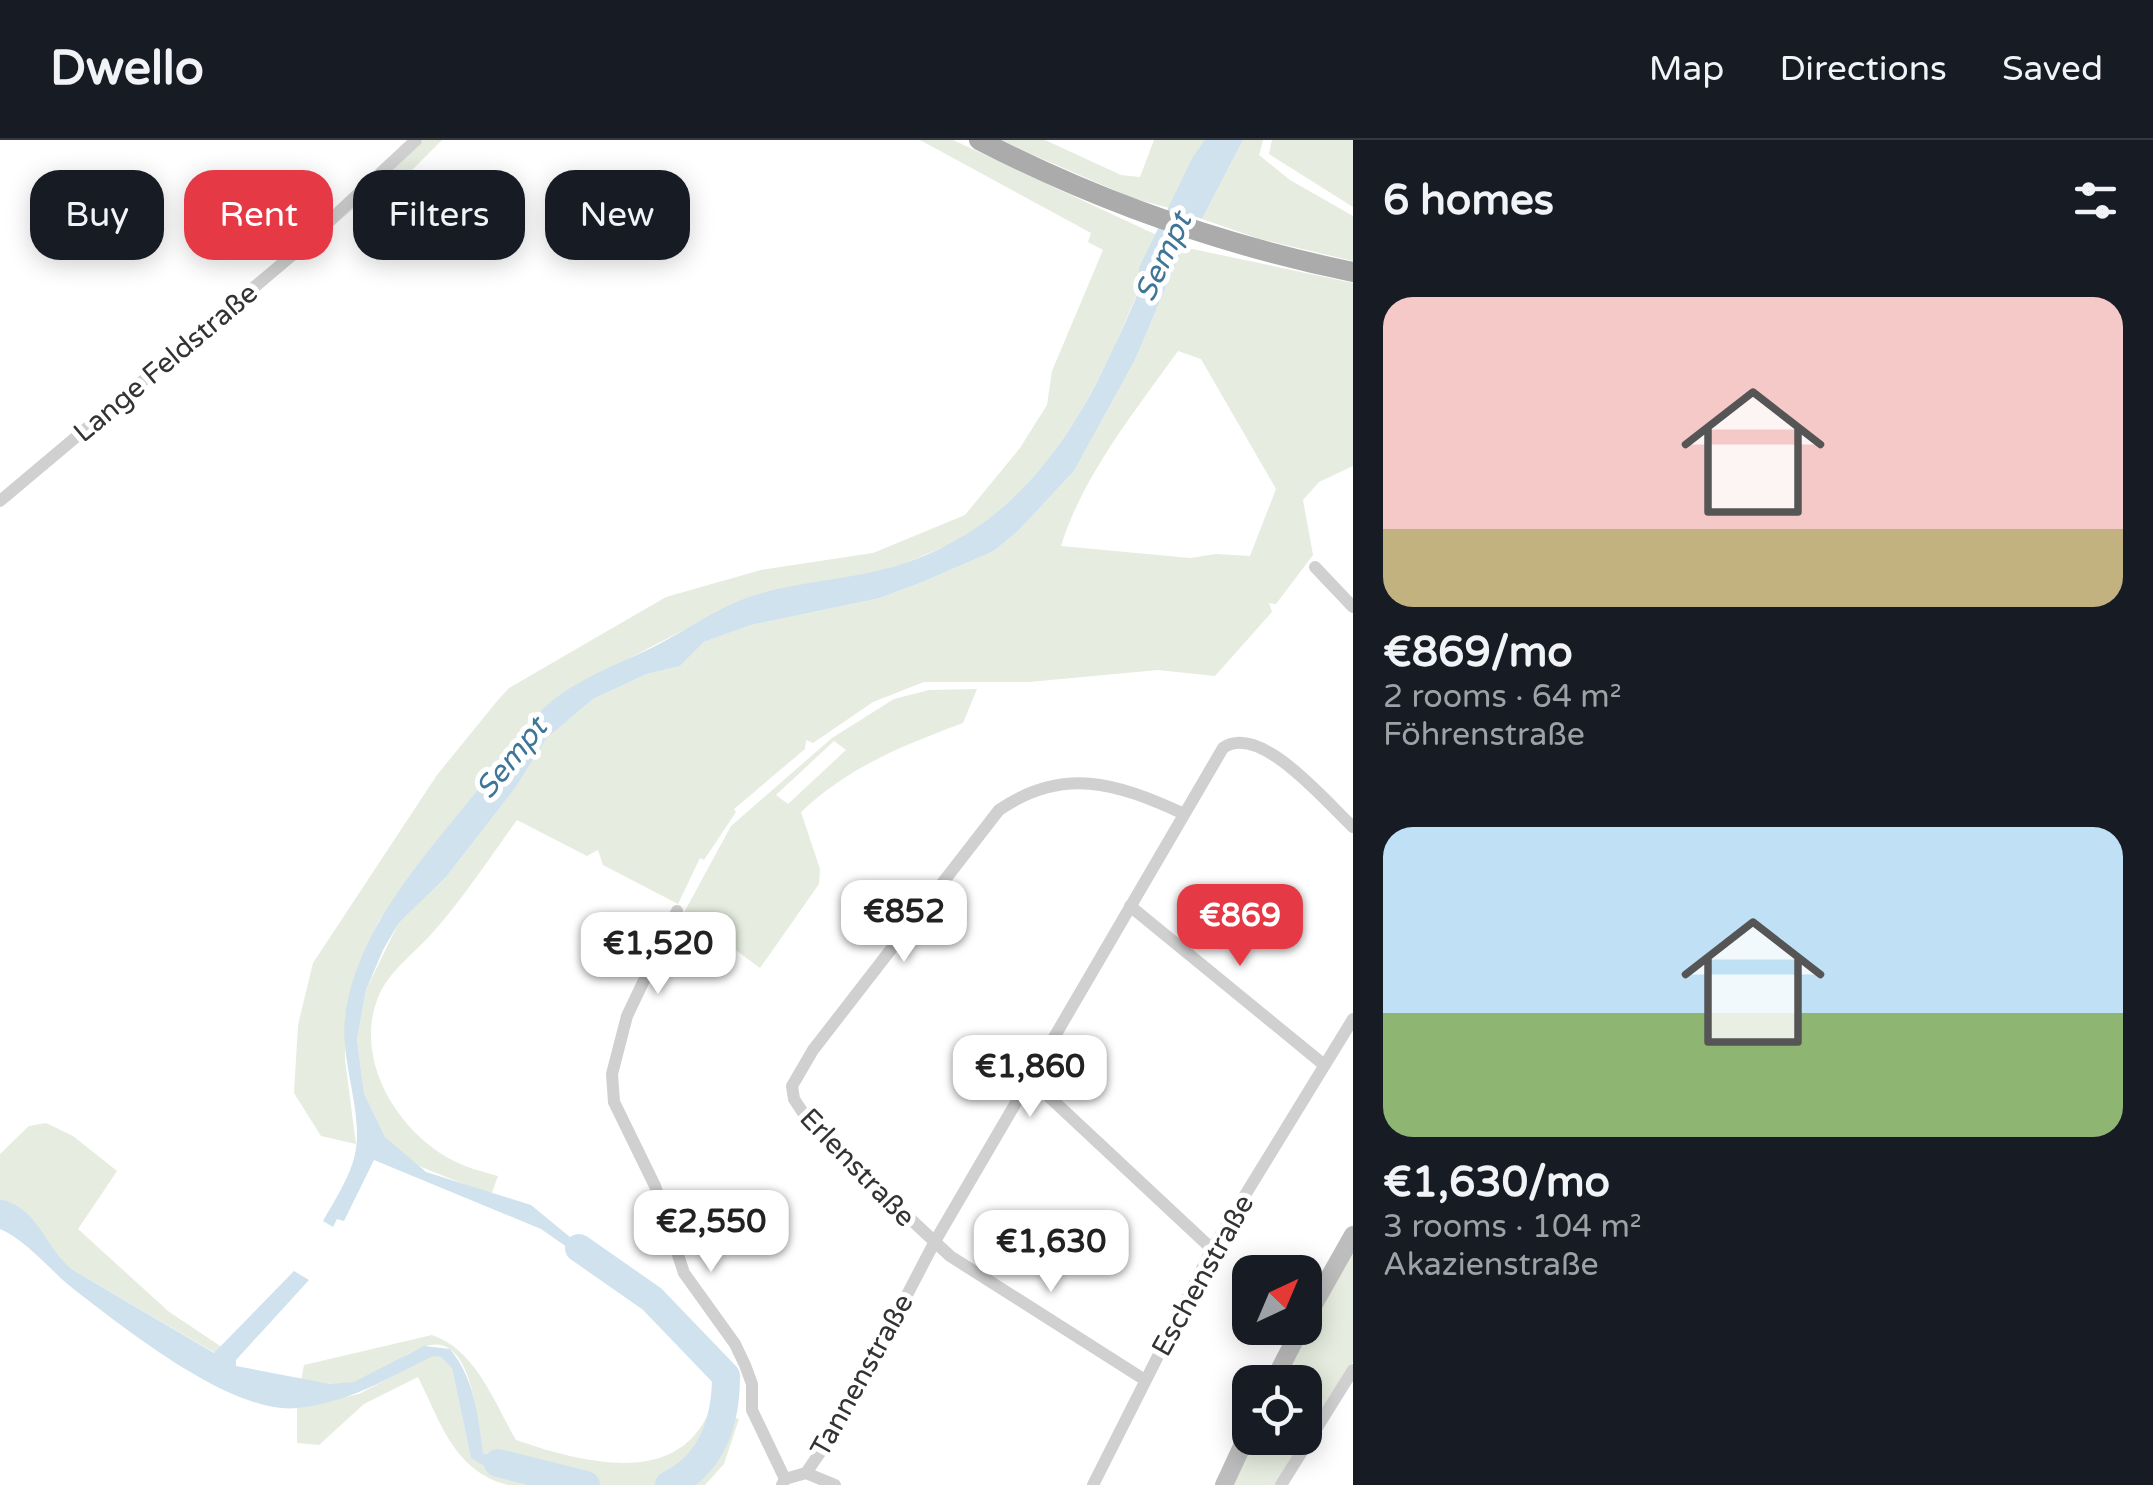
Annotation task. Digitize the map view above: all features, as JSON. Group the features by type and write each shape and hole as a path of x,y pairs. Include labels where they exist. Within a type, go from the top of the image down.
{"main road":[{"path":"980,140 1096,194 1198,234 1353,272"}],"street":[{"name":"Lange Feldstraße","path":"0,502 296,252 416,140"},
{"path":"1315,566 1353,607"},
{"name":"Tannenstraße","path":"784,1482 806,1473 840,1422 934,1243 1223,748 1238,740 1264,746 1353,826"},
{"name":"Erlenstraße","path":"934,1243 813,1128 794,1099 792,1086 950,870 1000,810 1049,784 1087,784 1155,801 1182,813"},
{"path":"1130,906 1323,1064"},
{"path":"677,911 627,1016 612,1074 614,1102 655,1186 684,1274 735,1344 744,1364 752,1384 752,1410 784,1482"},
{"name":"Eschenstraße","path":"1093,1485 1212,1249 1353,1019"},
{"path":"1029,1078 1212,1249"},
{"path":"1322,1290 1353,1235"},
{"path":"934,1243 1145,1380"},
{"path":"1281,1485 1353,1370"},
{"path":"1224,1485 1238,1455"},
{"path":"806,1473 835,1485"}],"shaded area":[{"path":"423,140 442,140 412,170 391,170"},
{"path":"920,140 953,140 1161,237 1109,360 1078,416 1038,476 1000,512 958,541 853,579 742,600 577,685 539,713 379,921 364,953 345,1017 345,1060 356,1144 321,1136 294,1093 298,1025 313,963 437,775 509,688 666,597 761,570 873,553 965,515 1020,448 1047,405 1052,371 1103,250 1088,242 1091,233"},
{"path":"999,140 1045,140 1121,175 1140,177 1154,140 1206,140 1177,210 1135,199"},
{"path":"1243,140 1263,140 1259,155 1290,180 1353,216 1353,261 1260,239 1202,219"},
{"path":"1272,140 1353,140 1353,207 1269,154"},
{"path":"1183,247 1353,283 1353,466 1319,482 1303,500 1313,555 1276,604 1269,603 1272,612 1215,676 1158,670 1029,682 924,682 873,702 813,743 806,740 805,749 734,809 736,812 704,860 700,858 678,904 603,865 598,850 587,856 517,820 445,918 390,977 379,995 372,1019 376,1068 385,1091 414,1132 459,1163 498,1176 491,1195 409,1162 385,1137 364,1093 357,1040 366,990 398,924 446,877 516,787 546,739 593,699 647,674 680,666 704,642 751,625 880,598 994,551 1074,471 1135,360","holes":["1178,351 1201,359 1276,489 1250,556 1216,554 1190,558 1061,546 1096,469"]},
{"path":"293,260 294,260 0,510"},
{"path":"977,689 963,723 858,770 801,812 820,869 819,884 760,968 686,913 674,931 731,826 832,738 894,699 929,690","holes":["834,741 846,750 788,804 776,795"]},
{"path":"46,1123 73,1136 117,1171 78,1229 168,1311 223,1348 215,1353 73,1270 31,1219 12,1203 0,1199 0,1154 29,1126"},
{"path":"1353,1248 1353,1362 1322,1412 1322,1365 1289,1365 1300,1345 1322,1345 1322,1305"},
{"path":"432,1335 461,1352 472,1365 516,1440 577,1458 607,1462 660,1458 682,1446 700,1428 713,1401 718,1412 739,1419 724,1464 705,1485 508,1485 474,1469 462,1457 442,1428 418,1377 364,1404 319,1445 297,1443 297,1408 359,1394 433,1355 452,1367 471,1458 535,1468 483,1453 475,1403 463,1365 453,1352 440,1345 424,1347 355,1382 301,1381 304,1365"},
{"path":"1244,1455 1295,1455 1276,1485 1229,1485"}],"water":[{"path":"1206,140 1243,140 1202,219 1177,210"},
{"path":"1161,237 1183,247 1135,360 1074,471 1019,530 994,551 920,583 880,598 751,625 704,642 680,666 647,674 593,699 546,739 516,787 446,877 398,924 383,950 366,990 357,1040 364,1093 385,1137 426,1172 531,1205 610,1270 594,1266 541,1229 374,1160 344,1221 337,1219 333,1227 323,1221 355,1154 357,1122 344,1035 352,985 363,953 417,866 530,723 580,682 731,604 779,589 896,566 950,544 995,514 1033,477 1066,435 1117,340"},
{"path":"0,1199 33,1219 73,1270 214,1353 294,1271 309,1280 236,1360 236,1366 330,1384 354,1382 424,1346 450,1349 470,1386 483,1453 535,1468 535,1476 491,1470 471,1458 452,1368 441,1357 433,1356 351,1395 297,1408 242,1398 211,1383 119,1324 19,1240 0,1229"}],"waterway":[{"name":"Sempt","path":"1153,271 1205,164 1222,140"},
{"name":"Sempt","path":"579,1248 652,1299 726,1376 723,1409 714,1440 696,1466 669,1485"},
{"name":"Sempt","path":"498,1463 586,1485"}]}
